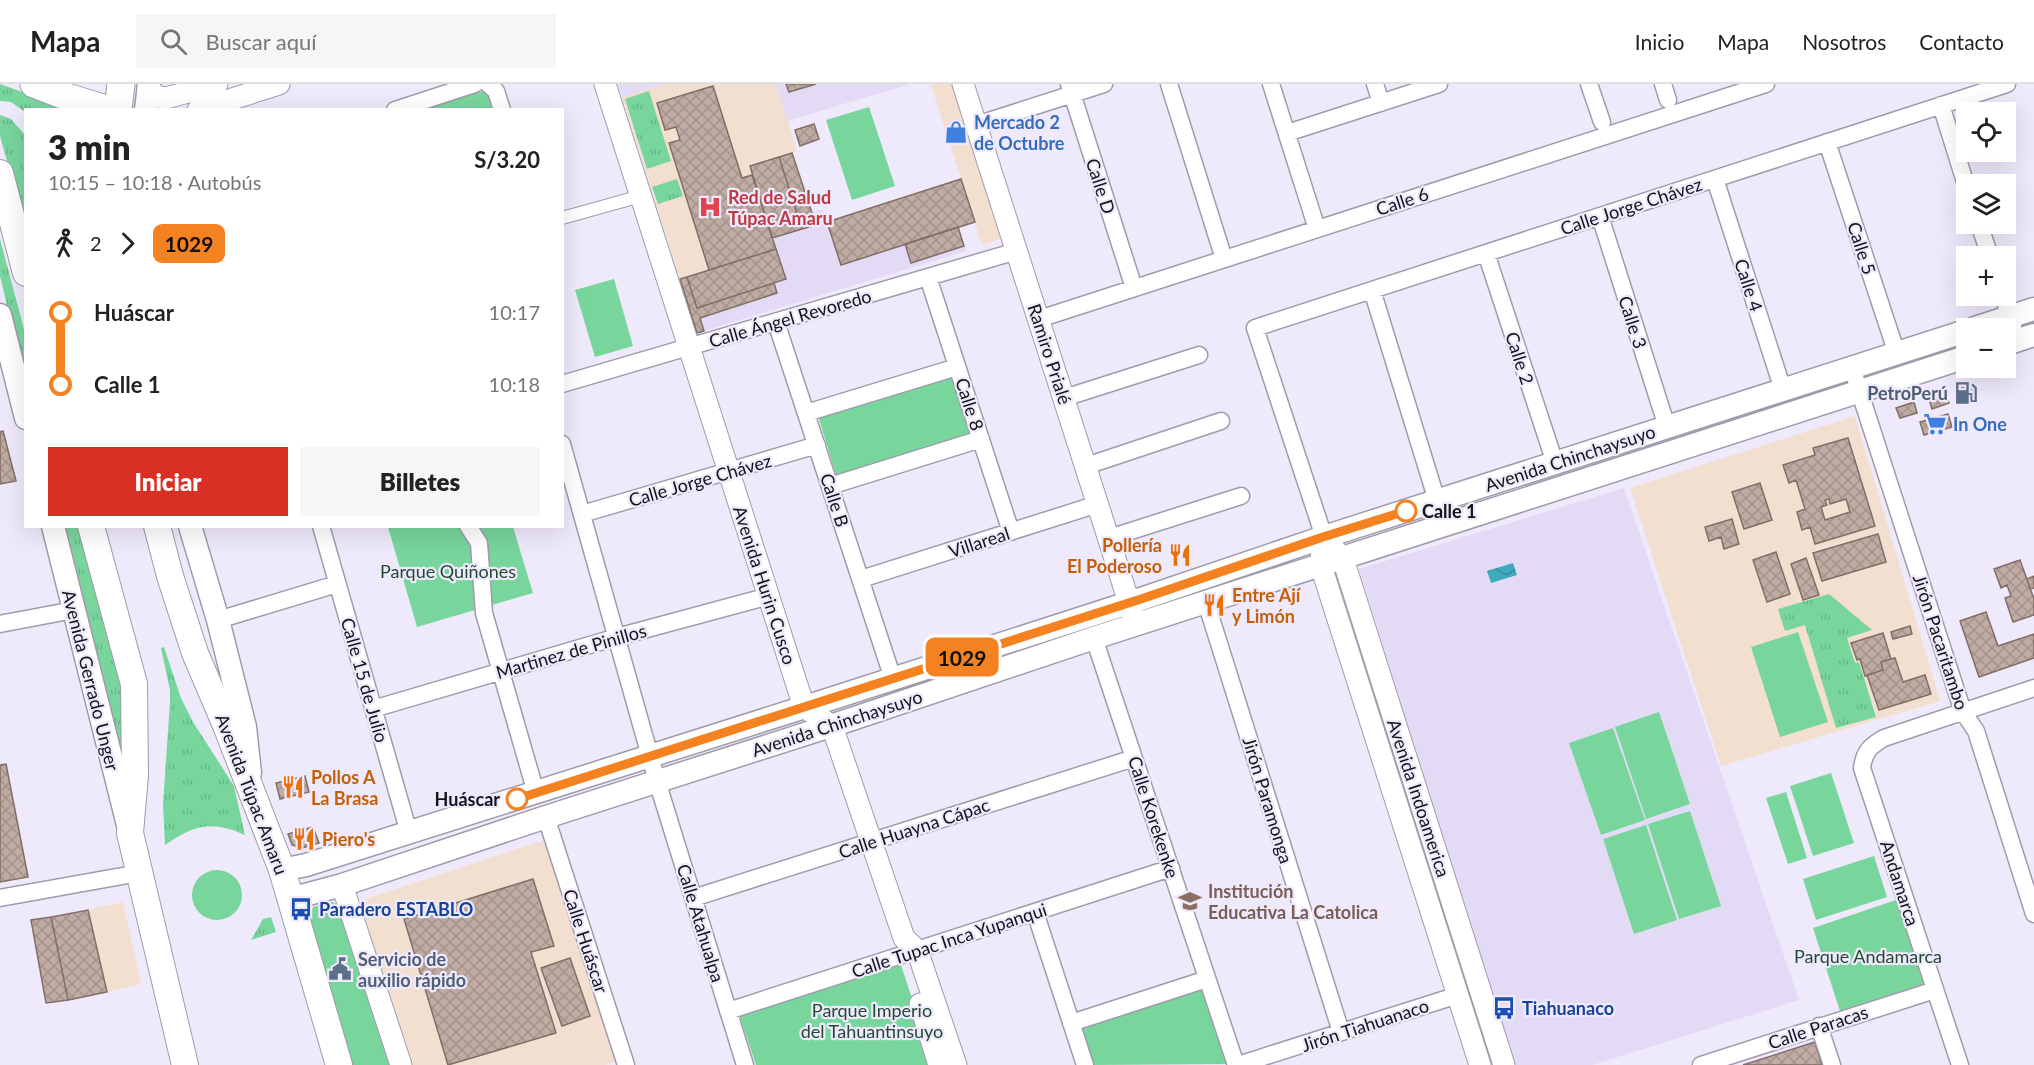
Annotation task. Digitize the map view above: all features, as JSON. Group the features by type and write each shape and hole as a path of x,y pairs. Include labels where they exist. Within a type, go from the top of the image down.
{"highway":[{"path":"34,84 102,108"},
{"path":"118,108 122,84"}],"main road":[{"path":"0,173 24,265"},
{"path":"2007,318 2034,309"},
{"path":"0,315 3,344 24,412"},
{"name":"Avenida Chinchaysuyo","path":"282,870 306,865 441,823 893,679 1130,603 1323,537 1956,334"},
{"name":"Avenida Chinchaysuyo","path":"290,899 342,885 1137,624 1956,360"},
{"name":"Avenida Gerrado Unger","path":"54,528 130,833"},
{"path":"92,528 134,684 135,775 130,833 185,1065"},
{"name":"Avenida Túpac Amaru","path":"158,528 195,653 282,870 339,1065"},
{"path":"191,528 218,620 245,727 251,790"},
{"path":"195,653 216,680 245,727"},
{"path":"405,863 403,852 405,847 410,843 437,834 441,823"}],"street":[{"path":"148,94 166,98 218,84"},
{"path":"204,108 279,84"},
{"path":"401,108 475,84"},
{"path":"488,84 496,91 501,108"},
{"name":"Avenida Hurin Cusco","path":"605,84 804,707"},
{"name":"Ramiro Prialé","path":"963,84 1137,624"},
{"path":"976,125 1070,89 1104,84"},
{"path":"1169,84 1224,259"},
{"path":"1271,84 1317,229"},
{"path":"1375,84 1381,103"},
{"path":"1287,133 1439,84"},
{"path":"1589,84 1602,122"},
{"name":"Calle 6","path":"1039,319 1738,88 1766,84"},
{"name":"Calle Jorge Chávez","path":"1255,328 2007,84"},
{"name":"Calle D","path":"1070,89 1134,288"},
{"path":"1941,105 1963,174"},
{"name":"Calle 5","path":"1827,142 1896,354"},
{"name":"Calle 4","path":"1715,179 1783,390"},
{"path":"564,217 640,196"},
{"name":"Calle 3","path":"1600,216 1667,428"},
{"name":"Calle Ángel Revoredo","path":"564,383 1017,251"},
{"name":"Calle 2","path":"1486,253 1555,463"},
{"name":"Calle 8","path":"928,277 1011,532"},
{"path":"1372,290 1437,501"},
{"path":"2006,306 2019,340"},
{"name":"Calle B","path":"776,322 893,679"},
{"name":"Avenida Indoamerica","path":"1255,328 1323,537 1321,566 1480,1065"},
{"path":"1064,398 1199,355"},
{"path":"806,414 957,366"},
{"name":"Jirón Pacaritambo","path":"1852,368 1963,712 1976,731 2034,914"},
{"path":"1086,466 1221,421"},
{"path":"830,486 981,439"},
{"name":"Calle Jorge Chávez","path":"582,514 817,445"},
{"name":"Calle Atahualpa","path":"564,451 657,781 745,1065"},
{"path":"1109,538 1241,496"},
{"name":"Villareal","path":"861,579 1098,504"},
{"name":"Calle 15 de Julio","path":"322,528 409,833"},
{"path":"469,528 479,543 481,602 536,793"},
{"name":"Avenida Indoamerica","path":"1323,537 1343,558 1504,1065"},
{"path":"218,620 338,584"},
{"name":"Martinez de Pinillos","path":"373,709 617,637 769,596"},
{"name":"Jirón Paramonga","path":"1206,602 1341,1032"},
{"path":"0,624 74,610"},
{"name":"Calle Korekenke","path":"1094,638 1237,1065"},
{"path":"1963,712 2034,688"},
{"path":"804,707 832,726 904,938 956,1065"},
{"name":"Andamarca","path":"1960,1065 1862,768 1864,756 1871,745 1884,738 1963,712"},
{"name":"Calle Huayna Cápac","path":"693,898 1134,758"},
{"name":"Calle Huáscar","path":"546,817 626,1065"},
{"name":"Calle Tupac Inca Yupanqui","path":"728,1011 1171,868"},
{"path":"0,898 139,873"},
{"path":"342,885 401,1065"},
{"path":"1035,912 1084,1065"},
{"path":"910,953 939,1065"},
{"path":"1071,1023 1207,979"},
{"name":"Calle Paracas","path":"1701,1065 1935,990"},
{"name":"Jirón Tiahuanaco","path":"1237,1065 1458,995"},
{"path":"1820,1026 1832,1065"}],"shaded area":[{"path":"618,84 663,84 622,97"},
{"name":"Red de Salud Túpac Amaru","path":"663,84 776,84 797,151 750,166 776,249 680,279 622,97"},
{"path":"776,84 910,84 787,121"},
{"name":"Mercado 2 de Octubre","path":"952,84 1001,239 982,245 931,85"},
{"path":"792,153 812,212 823,209 827,222 961,179 958,227 966,251 697,333 680,279 776,249 750,166"},
{"path":"1855,416 1940,701 1721,766 1630,488"},
{"path":"1624,488 1799,1000 1592,1065 1514,1065 1359,569"},
{"path":"545,840 618,1061 605,1065 407,1065 360,914 368,898"},
{"path":"123,902 141,984 107,992 88,910"}],"green space":[{"path":"0,84 56,104 56,108 24,108 24,111 11,102 0,101"},
{"path":"649,91 671,161 647,169 625,99"},
{"path":"477,92 485,92 493,108 426,108"},
{"path":"869,107 895,186 852,200 826,120"},
{"path":"0,115 11,119 24,134 24,222 0,136"},
{"path":"677,179 683,196 658,204 652,187"},
{"path":"0,239 24,329 24,377 0,276"},
{"path":"614,279 633,346 595,357 575,290"},
{"path":"952,373 972,435 837,478 818,416"},
{"path":"61,528 78,528 122,680 123,774"},
{"name":"Parque Quiñones","path":"388,528 513,528 533,593 417,627"},
{"path":"1829,594 1872,630 1847,638 1855,663 1859,662 1876,717 1836,728 1805,625 1785,631 1778,609"},
{"path":"1798,632 1828,722 1780,737 1751,647"},
{"path":"164,647 181,698 193,722 234,786 245,835 222,827 203,827 185,833 165,845 163,804 170,690 161,648"},
{"path":"1659,712 1690,804 1646,819 1615,727"},
{"path":"1613,728 1645,820 1601,835 1569,743"},
{"path":"1831,773 1854,843 1813,856 1790,786"},
{"path":"1786,792 1807,858 1788,864 1766,798"},
{"path":"1690,811 1721,906 1679,919 1648,824"},
{"path":"1646,825 1677,920 1634,934 1603,839"},
{"path":"1874,856 1887,897 1816,920 1803,879"},
{"path":"217,870 226,872 237,881 242,895 240,904 231,915 217,920 208,918 197,909 192,895 194,886 203,875"},
{"name":"Parque Andamarca","path":"1896,900 1924,984 1840,1011 1813,928"},
{"path":"332,902 343,907 394,1065 350,1065 308,921 313,907"},
{"path":"271,917 276,932 251,940 263,919"},
{"name":"Parque Imperio del Tahuantinsuyo","path":"901,965 934,1065 756,1065 739,1014"},
{"path":"1203,984 1228,1064 1092,1065 1079,1023"}],"water":[{"path":"1513,563 1517,575 1491,583 1487,571"}],"building":[{"path":"786,84 816,84 789,92"},
{"path":"713,86 742,178 752,175 776,249 709,270 669,143 680,140 676,127 665,130 657,103"},
{"path":"814,124 819,139 800,146 795,130"},
{"path":"792,153 816,225 802,229 779,157"},
{"path":"779,157 802,229 772,238 750,166"},
{"path":"961,179 975,222 841,265 827,222"},
{"path":"958,227 964,246 911,263 905,244"},
{"path":"776,249 786,279 697,308 687,277"},
{"path":"687,277 697,308 774,283 777,293 700,318 704,331 697,333 680,279"},
{"name":"PetroPerú","path":"1973,385 1976,395 1959,401 1955,390"},
{"name":"PetroPerú","path":"1946,393 1949,403 1932,409 1929,399"},
{"name":"PetroPerú","path":"1914,402 1917,413 1900,418 1896,408"},
{"path":"1948,414 1952,427 1924,435 1920,422"},
{"path":"3,431 16,481 0,484 0,432"},
{"path":"1848,438 1875,526 1815,544 1810,527 1802,530 1797,512 1805,509 1796,480 1789,483 1783,465 1815,455 1813,448","holes":["1829,499 1830,504 1846,499 1850,512 1825,520 1821,507 1827,505 1825,500"]},
{"path":"1760,483 1772,520 1744,529 1732,492"},
{"path":"1732,519 1739,544 1724,549 1721,537 1709,541 1705,527"},
{"path":"1878,534 1886,562 1822,581 1813,553"},
{"path":"1776,552 1790,594 1767,602 1753,560"},
{"path":"1806,558 1819,595 1803,600 1791,564"},
{"path":"2020,560 2034,599 2034,615 2013,622 2005,598 2011,596 2007,585 2001,588 1994,569"},
{"path":"2034,576 2034,588 2030,589 2027,579"},
{"path":"1986,612 1998,646 2034,634 2034,658 1979,677 1960,621"},
{"path":"1910,626 1912,634 1893,639 1891,632"},
{"path":"1883,633 1891,659 1881,662 1883,670 1865,676 1860,659 1857,660 1851,643"},
{"path":"1895,658 1903,682 1925,675 1931,694 1879,710 1867,675 1883,670 1881,662"},
{"path":"6,764 28,877 0,882 0,765"},
{"name":"Pollos A La Brasa","path":"305,776 309,792 280,799 276,783"},
{"name":"Piero's","path":"313,827 319,843 302,848 292,845 288,834"},
{"path":"533,879 554,946 531,952 556,1033 448,1065 404,919"},
{"path":"88,910 107,992 68,1000 51,917"},
{"path":"51,917 68,1000 46,1003 31,920"},
{"path":"570,958 590,1016 562,1026 541,968"},
{"name":"Servicio de auxilio rápido","path":"344,962 347,974 336,977 333,965"},
{"path":"1815,1042 1822,1065 1743,1065"}],"bus line":[{"name":"1029","path":"517,799 1141,599 1406,511"}],"place":[{"name":"Mercado 2 de Octubre","path":"956,132"},
{"name":"Red de Salud Túpac Amaru","path":"710,207"},
{"name":"PetroPerú","path":"1966,393"},
{"name":"In One","path":"1935,424"},
{"name":"Calle 1","path":"1406,511"},
{"name":"Pollería El Poderoso","path":"1180,555"},
{"name":"Entre Ají y Limón","path":"1214,605"},
{"name":"Pollos A La Brasa","path":"293,787"},
{"name":"Huáscar","path":"517,799"},
{"name":"Piero's","path":"304,839"},
{"name":"Institución Educativa La Catolica","path":"1190,901"},
{"name":"Paradero ESTABLO","path":"301,909"},
{"name":"Servicio de auxilio rápido","path":"340,969"},
{"name":"Tiahuanaco","path":"1504,1008"}]}
